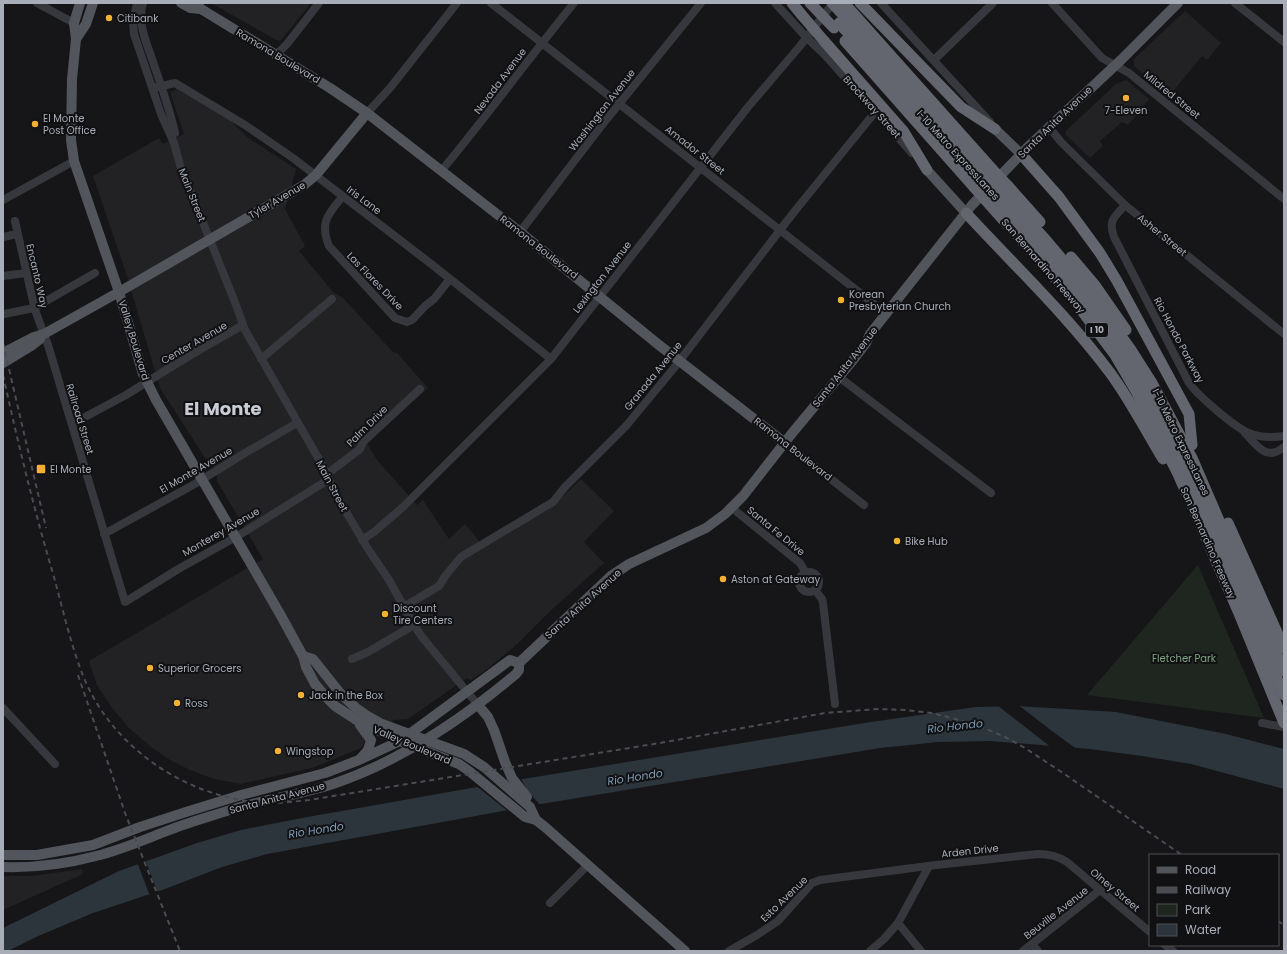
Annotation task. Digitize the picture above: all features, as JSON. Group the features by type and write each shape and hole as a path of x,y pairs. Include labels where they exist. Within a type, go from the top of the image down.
{"highway":[{"path":"792,3 904,132 927,170"},
{"name":"San Bernardino Freeway","path":"810,3 842,16 999,195 1070,295 1115,355 1136,391 1178,474 1262,669 1283,722"},
{"path":"820,3 842,16"},
{"path":"832,3 842,16"},
{"path":"860,3 960,107 995,129"},
{"name":"San Bernardino Freeway","path":"842,16 983,178 999,195 1094,284 1114,311 1158,378 1192,445 1284,648"},
{"path":"1020,154 1059,197 1100,252 1189,414 1192,445"},
{"name":"I-10 Metro ExpressLanes","path":"999,195 1046,239 1089,291 1152,383 1192,458 1284,671"},
{"name":"I-10 Metro ExpressLanes","path":"999,195 1093,310 1126,358 1156,407 1189,473 1284,696"},
{"path":"966,213 1058,310 1111,374 1163,460 1178,474"},
{"path":"1262,669 1284,696"}],"main road":[{"name":"Valley Boulevard","path":"80,3 74,23 76,39 70,117 74,161 119,292 146,382 280,614 303,656 306,667 315,684 325,696 335,706 358,721 414,747 459,764 525,817 536,820"},
{"name":"Valley Boulevard","path":"76,39 86,24 93,3"},
{"name":"Ramona Boulevard","path":"181,3 190,8 198,6 367,113 442,170 785,443"},
{"name":"Santa Anita Avenue","path":"3,866 38,866 64,863 97,856 192,822 246,806 312,790 361,773 414,747 478,705 516,674 519,670 519,663 612,576 629,564 706,528 732,508 853,360 866,343 870,334 972,205 1020,154 1115,65 1178,3"},
{"name":"Tyler Avenue","path":"3,353 34,337 44,334 304,185 316,175 367,113"},
{"path":"995,129 1020,154"},
{"name":"Brockway Street","path":"927,170 966,213"},
{"name":"Tyler Avenue","path":"3,362 31,346 44,334"},
{"name":"Valley Boulevard","path":"303,656 313,659 340,693 356,708 382,724 411,733 464,754 484,767 530,807 536,820 685,951"},
{"name":"Santa Anita Avenue","path":"3,854 37,855 93,845 140,827 234,797 325,773 359,760 400,741 468,693 510,660 519,663"},
{"name":"Main Street","path":"478,705 488,718 512,778 529,800 530,807"},
{"path":"358,721 371,740 368,750 359,760"},
{"path":"312,790 324,780 326,777 325,773"}],"street":[{"path":"37,3 74,23"},
{"name":"Main Street","path":"137,3 134,14 133,29 174,130 174,143 180,165 238,311 242,325 362,540 405,606 422,638 478,705"},
{"name":"Main Street","path":"143,3 140,19 157,87"},
{"path":"276,55 287,44 318,3"},
{"name":"Tyler Avenue","path":"367,113 390,88 457,3"},
{"name":"Amador Street","path":"491,3 781,230 886,315"},
{"name":"Nevada Avenue","path":"442,170 574,3"},
{"name":"Washington Avenue","path":"520,232 619,104 701,3"},
{"name":"Brockway Street","path":"775,3 806,37 825,55 927,170"},
{"name":"Lexington Avenue","path":"362,540 398,512 551,359 700,168 832,3"},
{"path":"881,3 995,129"},
{"path":"934,60 993,3"},
{"name":"Mildred Street","path":"1052,3 1102,58 1129,73 1284,198"},
{"path":"1235,3 1284,42"},
{"name":"Iris Lane","path":"157,87 175,83 245,125 316,175 551,359"},
{"name":"Granada Avenue","path":"405,606 440,586 446,575 461,557 553,502 565,487 626,426 876,112"},
{"name":"Asher Street","path":"1049,127 1061,142 1125,205 1284,334"},
{"path":"3,200 74,161"},
{"name":"Las Flores Drive","path":"343,196 328,214 325,222 325,237 329,246 395,318 407,322 412,320 434,299 450,279"},
{"name":"Rio Hondo Parkway","path":"1125,205 1111,222 1111,228 1121,251 1189,383 1196,393 1243,431 1268,438 1284,436"},
{"name":"Encanto Way","path":"15,221 34,308 44,334"},
{"path":"3,237 17,234"},
{"path":"3,276 26,273"},
{"path":"4,314 34,308 95,273"},
{"path":"261,359 332,299"},
{"name":"Center Avenue","path":"72,424 242,325"},
{"name":"Railroad Street","path":"44,334 125,602"},
{"path":"839,377 991,493"},
{"name":"Palm Drive","path":"327,477 360,449 363,442 420,389"},
{"name":"El Monte Avenue","path":"104,534 297,423"},
{"path":"1243,431 1265,453 1272,453 1284,447"},
{"name":"Ramona Boulevard","path":"785,443 864,505"},
{"name":"Monterey Avenue","path":"125,602 236,536 327,477"},
{"name":"Santa Fe Drive","path":"732,508 800,563 806,573"},
{"path":"812,572 818,579 818,585 815,590 806,592 800,585 799,579 803,574 812,572"},
{"path":"815,590 823,603 836,704"},
{"path":"352,659 368,652 414,624"},
{"path":"3,708 55,764"},
{"path":"1262,723 1283,722"},
{"name":"Arden Drive","path":"870,951 884,939 898,923 929,866 1038,854 1058,856 1068,862"},
{"name":"Olney Street","path":"1068,862 1149,931"},
{"path":"550,903 588,865"},
{"name":"Esto Avenue","path":"729,951 778,921 812,883 828,879 929,866"},
{"name":"Beuville Avenue","path":"1023,951 1100,890"},
{"path":"898,923 921,951"},
{"path":"1032,944 1038,951"}],"shaded area":[{"path":"211,3 311,3 281,40 278,41"},
{"path":"1185,11 1221,43 1207,60 1202,56 1170,95 1134,66 1134,59"},
{"path":"1126,80 1149,99 1128,125 1122,122 1100,141 1103,146 1090,158 1066,135 1066,131 1116,84"},
{"path":"177,89 230,120 247,137 296,169 285,209 305,246 299,251 333,292 343,298 393,352 397,353 428,388 367,443 377,460 417,505 423,500 449,539 465,524 483,546 552,507 581,479 614,511 584,542 604,563 548,613 516,645 490,667 471,680 467,678 408,719 394,720 365,741 361,748 312,768 241,784 214,779 190,770 170,760 151,747 129,728 113,709 97,685 89,661 263,559 217,481 213,466 209,464 160,388 126,273 93,176 159,138 163,144 184,134 170,92"},
{"path":"82,869 83,874 3,910 3,876 32,876"}],"green space":[{"name":"Fletcher Park","path":"1198,565 1264,718 1087,695"}],"water":[{"name":"Rio Hondo","path":"1017,706 1116,712 1226,734 1284,749 1284,789 1191,764 1090,749 990,741 938,742 880,748 541,804 267,854 222,867 165,889 93,913 36,937 8,951 3,951 3,928 119,871 197,843 241,830 523,779 871,722 976,707"}],"pier":[{"path":"1017,704 1078,750 1052,748 997,705"},
{"path":"520,777 528,791 541,806 509,812 475,785"},
{"path":"145,859 158,893 150,896 137,862"}],"railway":[{"path":"3,343 46,528"},
{"path":"3,375 20,451 40,527 71,641 84,678 96,703 112,725 131,745 152,762 176,777 201,789 227,797 261,803 309,800 660,743 825,713 878,709 906,710 931,713 952,718 979,726 1005,737 1060,771 1181,854"},
{"path":"78,675 125,813 180,951"},
{"path":"1279,922 1284,925"}],"place":[{"name":"Citibank","path":"109,18"},
{"name":"7-Eleven","path":"1126,98"},
{"name":"El Monte Post Office","path":"35,124"},
{"name":"Korean Presbyterian Church","path":"841,300"},
{"name":"El Monte","path":"41,469"},
{"name":"Bike Hub","path":"897,541"},
{"name":"Aston at Gateway","path":"723,579"},
{"name":"Discount Tire Centers","path":"385,614"},
{"name":"Superior Grocers","path":"150,668"},
{"name":"Jack in the Box","path":"301,695"},
{"name":"Ross","path":"177,703"},
{"name":"Wingstop","path":"278,751"}],"district":[{"name":"El Monte","path":"223,408"}]}
